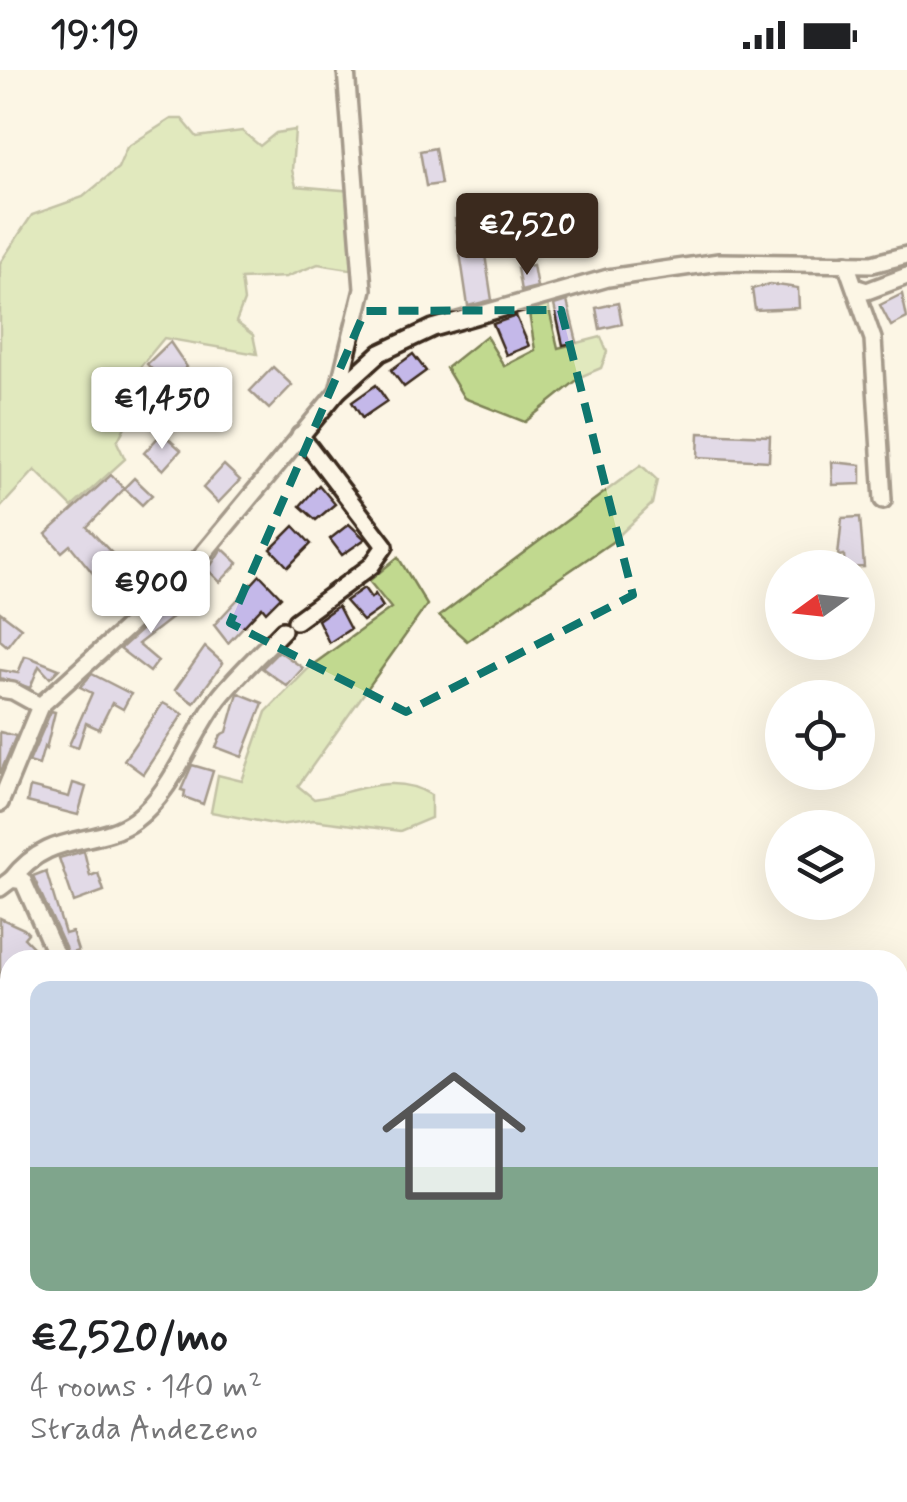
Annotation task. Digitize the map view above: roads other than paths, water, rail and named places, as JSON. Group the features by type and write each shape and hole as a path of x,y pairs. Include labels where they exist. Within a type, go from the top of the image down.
{"street":[{"path":"338,392 363,289 346,70"},
{"path":"0,803 40,706 187,573 300,435 380,353 409,338 608,278 719,262 872,264 907,255"},
{"path":"846,263 873,339 883,500"},
{"path":"856,288 867,291 907,276"},
{"path":"6,884 26,860 56,846 133,822 151,805 219,698 289,625 371,566 384,546 300,435"},
{"path":"0,689 14,691 40,706"},
{"path":"6,884 23,881 30,890 54,950"}]}
